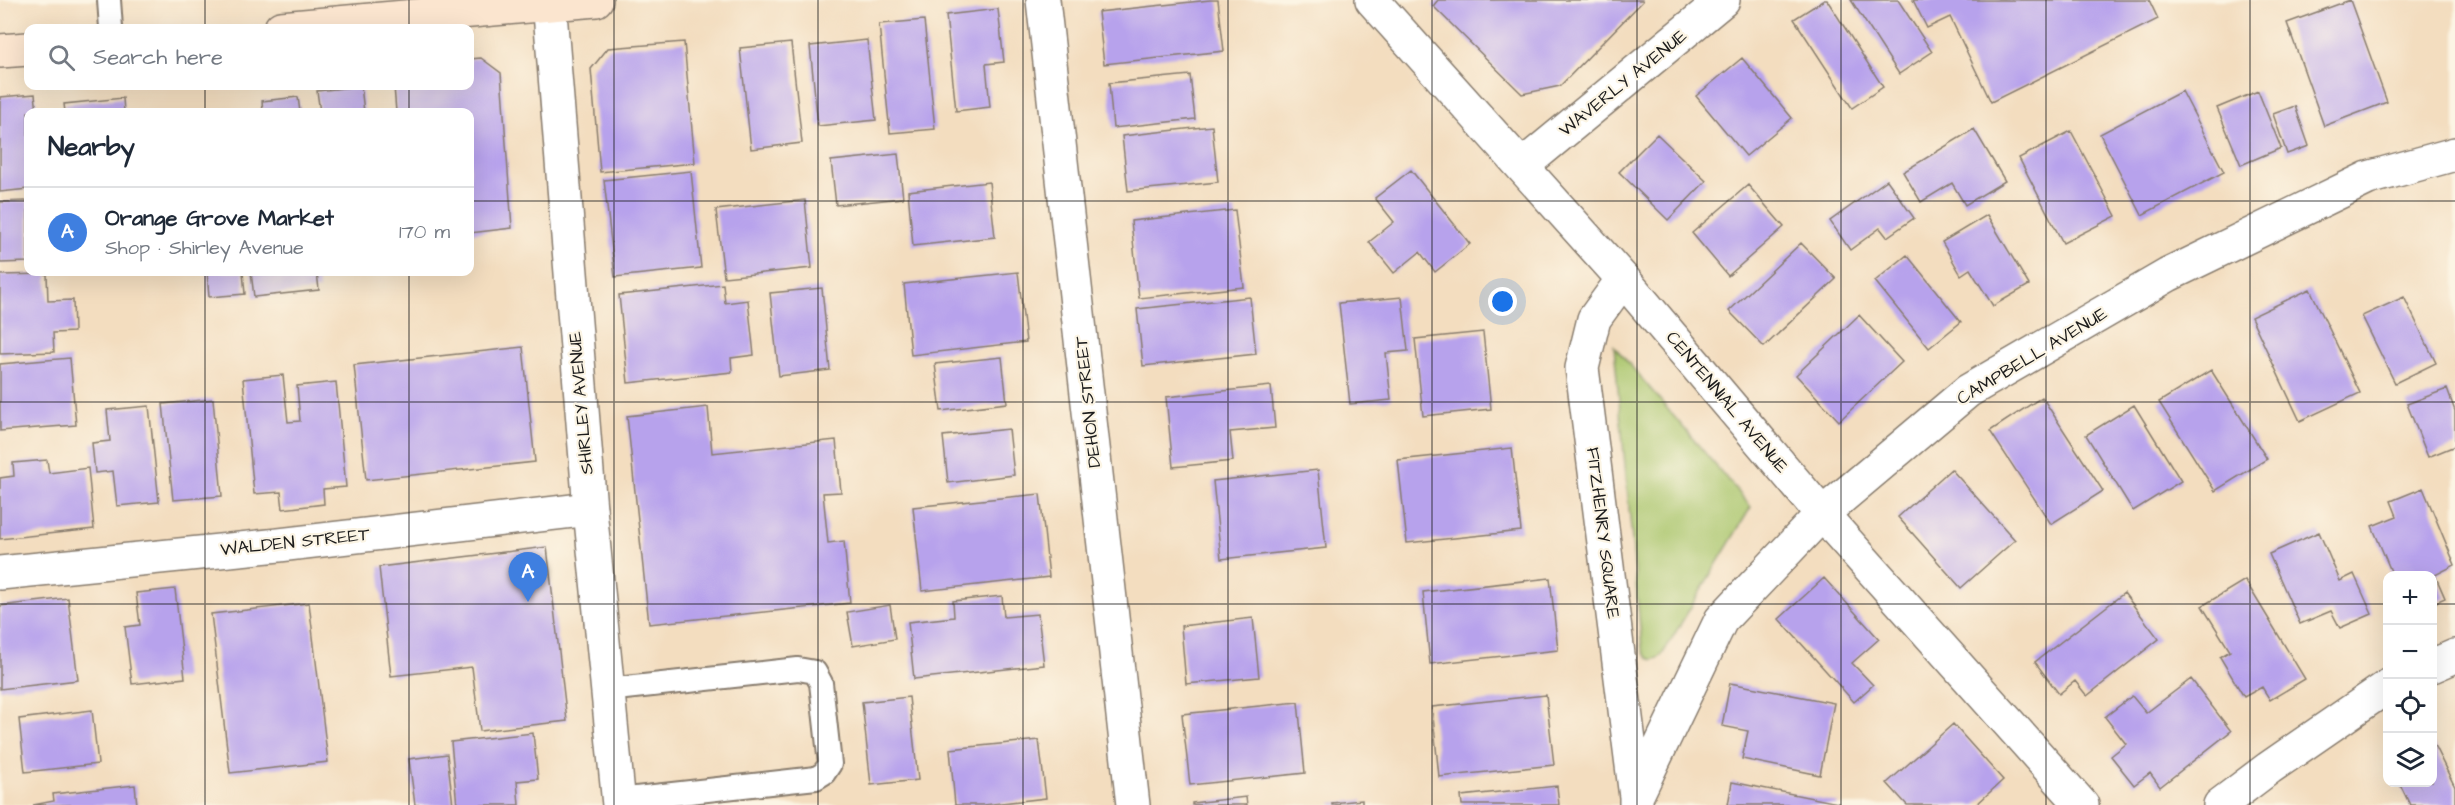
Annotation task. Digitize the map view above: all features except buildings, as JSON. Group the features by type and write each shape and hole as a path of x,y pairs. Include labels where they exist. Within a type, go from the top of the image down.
{"main road":[{"path":"322,24 549,2 596,0"},
{"path":"0,51 24,49"}],"street":[{"name":"DEHON STREET","path":"1043,0 1133,805"},
{"name":"CENTENNIAL AVENUE","path":"1372,0 1623,279 1822,514 2082,805"},
{"name":"WAVERLY AVENUE","path":"1522,166 1723,0"},
{"name":"SHIRLEY AVENUE","path":"549,2 590,509 618,802"},
{"name":"CAMPBELL AVENUE","path":"1636,801 1721,620 1822,514 1968,391 2168,275 2368,178 2455,154"},
{"name":"FITZHENRY SQUARE","path":"1623,279 1594,319 1582,368 1636,801"},
{"name":"WALDEN STREET","path":"0,573 279,545 590,509"},
{"path":"2437,664 2455,656"},
{"path":"2220,805 2269,768 2383,689"}],"lane":[{"path":"109,0 111,24"},
{"path":"607,690 798,669 815,672 821,683 830,764 824,773 816,778 618,802"}],"green space":[{"path":"1614,346 1751,507 1662,655 1652,659 1647,658 1642,648"}],"place":[{"name":"Orange Grove Market","path":"528,602"}]}
